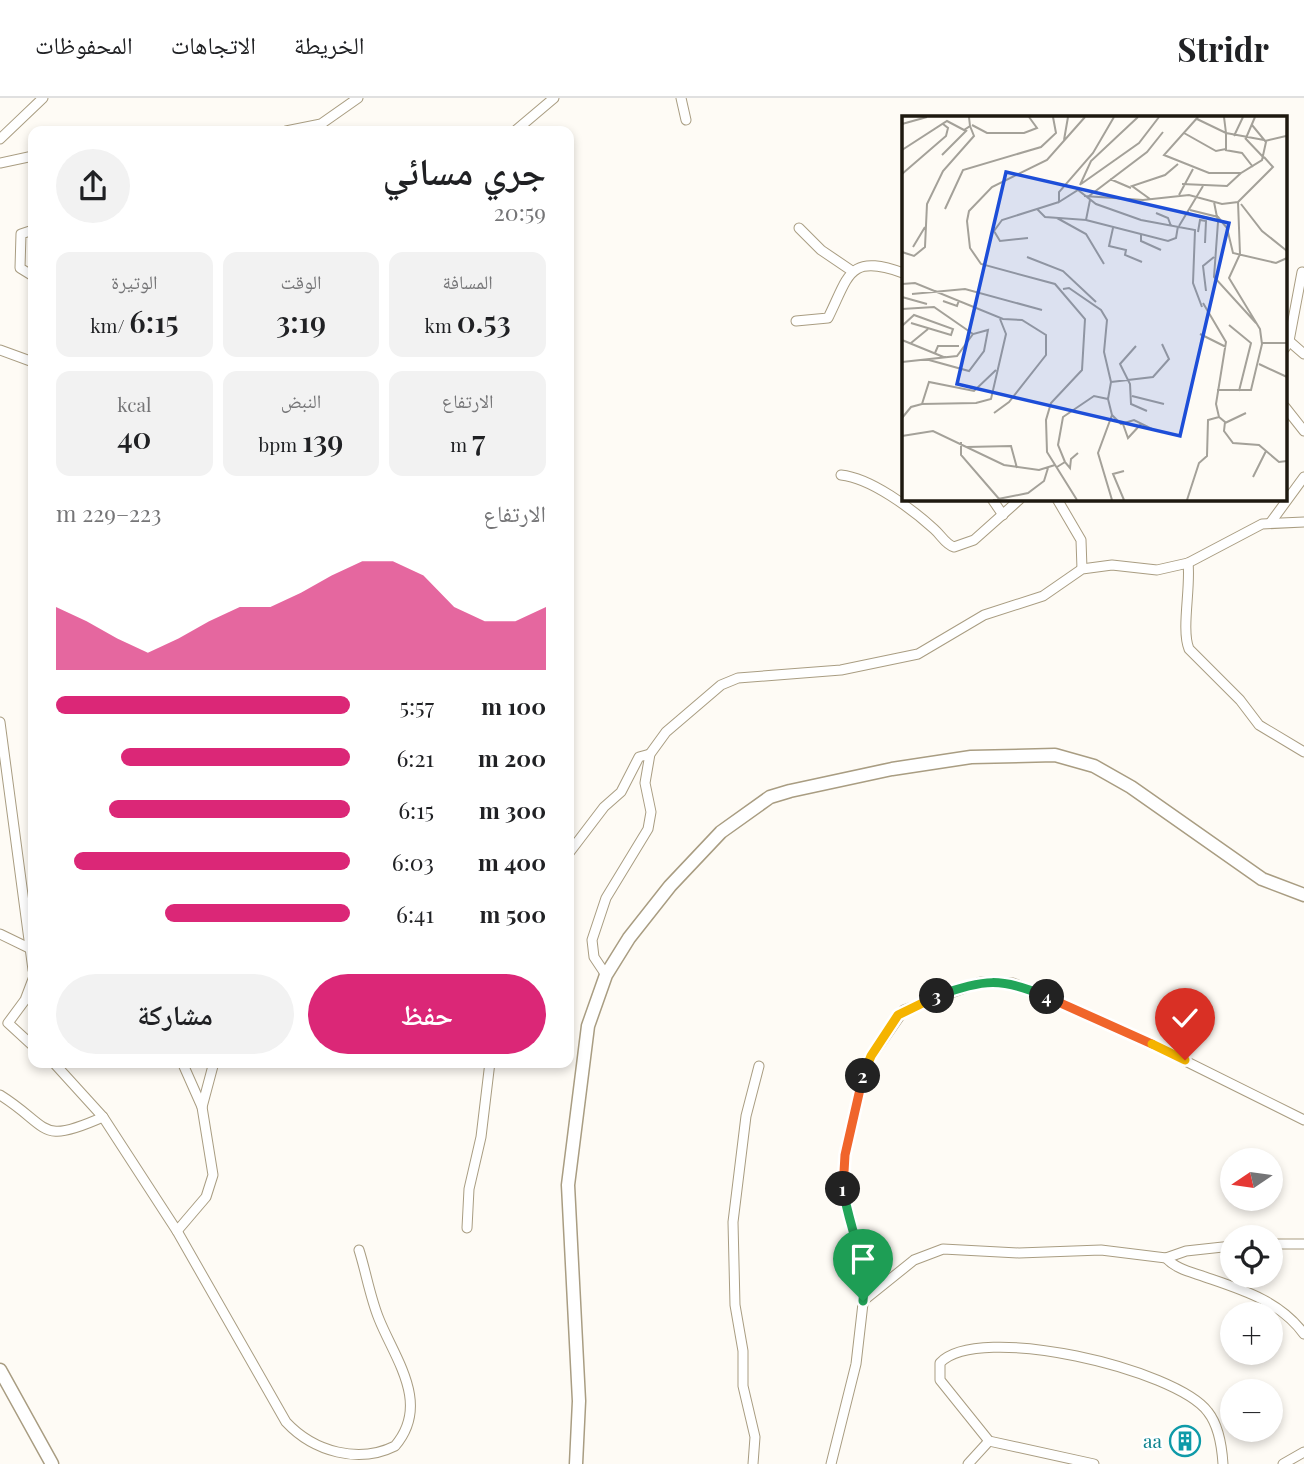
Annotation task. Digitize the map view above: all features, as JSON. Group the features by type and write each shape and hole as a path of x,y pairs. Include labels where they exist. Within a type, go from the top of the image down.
{"main road":[{"path":"576,1464 579,1401 568,1185 584,1049 593,1007 606,975 629,939 670,886 721,832 770,797 892,769 971,757 1055,755 1094,766 1138,792 1237,864 1262,879 1304,895"},
{"path":"0,1370 52,1464"}],"street":[{"path":"0,139 43,98"},
{"path":"311,126 321,124 358,98"},
{"path":"521,126 554,98"},
{"path":"681,98 686,120"},
{"path":"0,163 28,157"},
{"path":"799,228 821,250 852,271 872,266 902,273"},
{"path":"28,232 22,234 20,268 28,273"},
{"path":"796,321 828,318 852,271"},
{"path":"1302,272 1287,345 1304,354"},
{"path":"0,350 28,360"},
{"path":"1286,408 1304,431"},
{"path":"841,475 859,478 881,493 894,496 954,547 966,545 1019,500"},
{"path":"1271,522 1287,504 1304,477"},
{"path":"993,500 1003,515"},
{"path":"1058,500 1082,540 1082,569"},
{"path":"606,975 594,957 592,940 606,898 648,830 650,812 645,783 650,754 666,732 729,680 841,670 918,654 984,615 1036,600 1082,569 1112,565 1157,570 1188,563 1251,529 1271,522 1304,522"},
{"path":"1188,563 1190,596 1186,641 1189,649 1240,700 1259,725 1304,752"},
{"path":"0,722 28,927"},
{"path":"574,846 604,807 621,792 639,757 650,754"},
{"path":"0,934 28,948"},
{"path":"831,1464 850,1398 863,1301 861,1261 842,1182 847,1143 871,1056 898,1015 926,1000 982,982 1013,983 1131,1034 1304,1120"},
{"path":"28,992 25,1000 4,1022 28,1042"},
{"path":"753,1464 755,1437 743,1386 743,1351 735,1305 733,1222 746,1116 759,1066"},
{"path":"58,1068 103,1117 177,1231 286,1422 315,1444 363,1457 395,1446 410,1418 411,1406 401,1362 377,1315 359,1250"},
{"path":"177,1231 206,1197 212,1182 212,1165 202,1107 185,1068"},
{"path":"202,1107 212,1068"},
{"path":"467,1228 469,1189 481,1137 488,1068"},
{"path":"0,1095 31,1121 54,1133 76,1129 103,1117"},
{"path":"1283,1244 1304,1244"},
{"path":"1166,1258 1186,1251 1220,1247"},
{"path":"863,1301 914,1260 943,1249 1020,1253 1101,1250 1166,1258 1183,1269 1239,1288 1274,1305 1304,1334"},
{"path":"1094,1464 989,1441 940,1380 940,1363 949,1356 985,1350 1064,1352 1121,1367 1172,1387 1190,1397 1209,1413 1218,1435 1223,1464"},
{"path":"968,1464 989,1441"},
{"path":"1283,1464 1304,1452"}],"place":[{"name":"aa","path":"1185,1441"}],"route":[{"path":"863,1301 863,1271 845,1203 843,1170 865,1069 886,1032 904,1010 957,989 982,982 1002,981 1027,988 1185,1060"}]}
